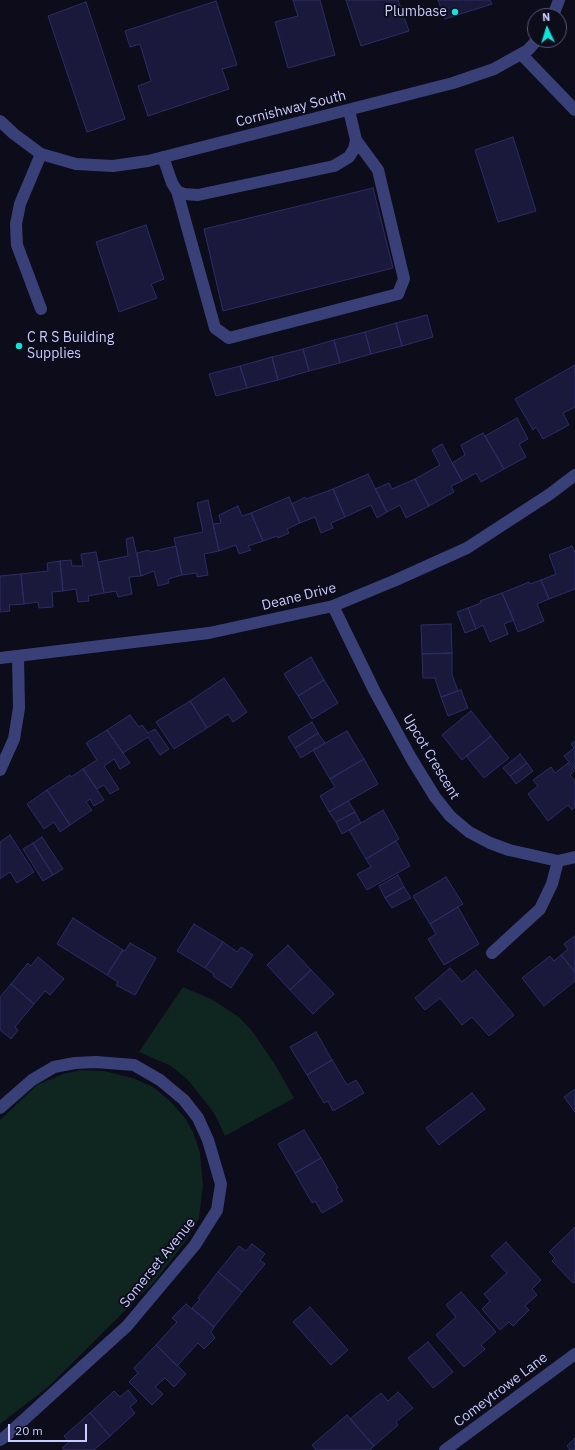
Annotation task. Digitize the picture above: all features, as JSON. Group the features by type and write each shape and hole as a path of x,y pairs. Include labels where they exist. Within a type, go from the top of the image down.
{"street":[{"name":"Cornishway South","path":"0,121 14,134 42,154 76,164 113,166 163,157 453,84 494,69 530,48"},
{"path":"521,54 575,110"},
{"path":"163,157 172,183 177,191 215,328 228,338 398,294 404,279 378,170 356,140 349,110"},
{"path":"177,191 184,194 198,195 334,166 349,157 354,149 356,140"},
{"path":"41,309 17,246 16,224 20,204 42,154"},
{"name":"Deane Drive","path":"0,658 209,633 333,606 467,548 550,494 575,475"},
{"name":"Upcot Crescent","path":"333,606 375,692 407,751 435,797 450,816 469,832 490,843 509,850 558,861 575,856"},
{"path":"0,770 14,739 19,708 18,656"},
{"path":"492,953 540,910 552,884 558,861"},
{"name":"Somerset Avenue","path":"0,1108 32,1080 54,1068 75,1062 134,1065 160,1080 184,1100 198,1118 208,1140 221,1184 217,1210 195,1245 127,1326 0,1440"},
{"name":"Comeytrowe Lane","path":"445,1450 575,1354"}],"green space":[{"path":"183,987 213,1000 239,1017 252,1031 274,1063 294,1098 225,1136 214,1113 188,1080 171,1066 139,1052"},
{"path":"81,1070 104,1071 133,1078 153,1087 169,1100 185,1118 193,1132 200,1153 203,1185 199,1218 188,1238 155,1281 48,1387 0,1424 0,1120 37,1085 63,1074"}],"building":[{"path":"293,0 320,0 335,55 288,68 275,22 298,16"},
{"path":"346,0 398,0 409,31 361,46"},
{"name":"Plumbase","path":"438,0 490,0 492,4 445,19"},
{"path":"216,1 237,65 222,69 229,89 148,116 138,86 151,81 140,44 130,47 125,31"},
{"path":"86,2 125,119 87,132 48,16"},
{"path":"513,137 536,211 498,222 475,150"},
{"path":"373,188 393,268 223,311 204,229"},
{"path":"146,225 164,279 151,284 157,298 119,312 96,242"},
{"path":"427,315 433,337 402,346 396,323"},
{"path":"396,323 402,346 371,354 365,332"},
{"path":"365,332 371,354 340,363 334,340"},
{"path":"334,340 340,363 309,371 303,349"},
{"path":"303,349 309,371 278,380 272,357"},
{"path":"272,357 278,380 247,388 240,366"},
{"path":"575,365 575,407 563,413 569,425 543,439 536,427 533,430 515,399"},
{"path":"240,366 247,388 216,396 209,374"},
{"path":"517,418 528,439 519,444 526,457 504,469 485,436"},
{"path":"483,433 504,469 481,482 476,473 462,481 452,463 465,455 461,445"},
{"path":"442,444 462,481 451,486 454,492 429,506 415,479 440,465 432,450"},
{"path":"368,474 387,512 377,518 371,505 345,517 333,489"},
{"path":"415,479 429,506 406,518 400,505 387,512 375,489 389,483 392,489"},
{"path":"333,489 345,517 331,523 333,528 321,533 315,517 300,523 292,504 305,497 306,499"},
{"path":"289,497 300,523 287,529 289,533 278,538 277,536 263,541 251,513"},
{"path":"208,500 219,551 204,554 208,575 197,577 197,573 182,575 174,538 203,532 197,503"},
{"path":"238,506 242,516 251,513 263,541 248,546 251,550 239,554 236,545 219,551 213,524 221,523 219,515"},
{"path":"133,537 141,576 129,577 132,594 118,597 116,591 104,593 98,562 128,556 126,539"},
{"path":"176,546 182,575 168,579 169,583 158,586 154,571 141,576 137,553 149,550 150,552"},
{"path":"572,546 575,552 575,589 549,599 541,580 556,574 549,555"},
{"path":"96,552 104,593 88,596 89,601 78,602 76,589 63,591 60,561 71,560 72,566 83,566 81,554"},
{"path":"60,561 63,591 52,592 53,607 39,608 38,602 24,604 21,574 48,571 47,563"},
{"path":"21,574 24,604 9,605 10,611 0,612 0,576"},
{"path":"541,580 549,599 537,604 544,621 518,632 502,593 529,582 530,584"},
{"path":"502,593 514,620 504,624 508,634 490,642 483,625 476,629 468,608 481,603 480,601"},
{"path":"468,608 476,629 465,633 457,612"},
{"path":"451,624 452,653 422,654 421,625"},
{"path":"452,653 452,675 458,691 441,697 435,678 423,678 422,654"},
{"path":"311,657 324,680 298,696 284,674"},
{"path":"224,678 247,712 233,722 228,714 207,728 190,701"},
{"path":"324,680 338,703 312,719 298,696"},
{"path":"461,690 468,708 448,716 441,697"},
{"path":"190,701 207,728 174,749 156,722"},
{"path":"471,711 491,736 462,760 442,735"},
{"path":"130,715 139,727 142,725 148,733 155,729 169,749 160,755 148,737 123,753 107,730"},
{"path":"312,722 318,733 295,748 288,737"},
{"path":"107,730 130,763 120,769 114,759 104,766 119,789 110,794 104,785 97,789 83,769 97,760 86,743"},
{"path":"347,731 364,759 330,779 313,750"},
{"path":"318,733 325,743 301,758 295,748"},
{"path":"491,736 509,758 484,778 466,756"},
{"path":"575,741 575,769 564,756 574,748 571,744"},
{"path":"520,754 527,763 510,776 503,768"},
{"path":"364,759 378,784 329,812 320,796 335,787 330,779"},
{"path":"527,763 533,771 516,784 510,776"},
{"path":"568,763 574,771 570,775 575,781 575,807 572,810 568,805 548,821 528,794 538,786 533,780 551,767 555,773"},
{"path":"83,769 104,800 94,806 90,799 86,802 92,810 70,825 47,790 70,775 71,777"},
{"path":"47,790 70,825 60,832 54,822 44,829 27,804"},
{"path":"348,801 355,812 336,822 329,812"},
{"path":"383,810 399,839 366,859 349,830"},
{"path":"355,812 361,823 342,834 336,822"},
{"path":"10,835 34,872 17,883 10,872 0,879 0,842"},
{"path":"42,837 63,869 53,875 33,843"},
{"path":"396,841 410,866 367,890 357,874 371,867 366,859"},
{"path":"33,843 53,875 43,881 23,849"},
{"path":"398,875 404,887 385,898 379,886"},
{"path":"446,877 463,904 430,924 413,896"},
{"path":"404,887 411,898 392,908 385,898"},
{"path":"458,907 479,944 444,965 428,939 436,934 430,924"},
{"path":"73,918 123,950 107,975 57,944"},
{"path":"194,924 223,942 205,968 177,951"},
{"path":"575,936 575,972 561,955 568,949 564,944"},
{"path":"223,942 237,952 241,947 253,955 231,988 213,976 214,974 205,968"},
{"path":"130,943 156,958 135,995 116,985 118,982 107,975 123,950 125,951"},
{"path":"288,945 311,970 290,990 267,965"},
{"path":"561,955 575,972 575,981 544,1006 522,978 550,956 554,961"},
{"path":"38,957 64,979 50,995 45,991 34,1004 11,984 28,963 31,966"},
{"path":"450,968 462,982 476,970 514,1015 489,1036 472,1017 462,1025 440,998 425,1010 415,998"},
{"path":"311,970 334,994 313,1014 290,990"},
{"path":"11,984 34,1004 15,1027 18,1030 11,1039 0,1030 0,997"},
{"path":"316,1032 332,1060 307,1075 290,1047"},
{"path":"332,1060 347,1085 356,1080 364,1093 333,1111 328,1101 324,1103 307,1075"},
{"path":"575,1089 575,1112 564,1097"},
{"path":"472,1093 485,1109 439,1145 426,1128"},
{"path":"304,1130 321,1158 295,1173 278,1144"},
{"path":"321,1158 338,1188 336,1189 343,1201 322,1213 315,1201 312,1203 295,1173"},
{"path":"575,1227 575,1282 573,1283 552,1261 555,1258 549,1252"},
{"path":"506,1242 541,1280 532,1289 537,1295 525,1306 529,1310 513,1326 509,1322 500,1330 482,1309 490,1301 484,1294 507,1273 491,1256"},
{"path":"252,1244 265,1254 260,1260 265,1264 242,1292 218,1272 239,1246 246,1251"},
{"path":"218,1272 242,1292 214,1327 192,1308 200,1299 198,1298"},
{"path":"461,1292 496,1332 481,1345 485,1349 464,1367 436,1335 456,1317 446,1305"},
{"path":"186,1304 214,1327 211,1332 215,1338 204,1349 198,1343 177,1366 156,1345 177,1322 172,1318"},
{"path":"310,1307 348,1350 331,1365 293,1322"},
{"path":"428,1342 453,1372 433,1388 408,1358"},
{"path":"156,1345 186,1374 174,1387 165,1378 155,1387 163,1394 152,1405 129,1382 138,1373 134,1368"},
{"path":"128,1390 137,1401 130,1407 135,1413 110,1436 90,1413 114,1391 120,1397"},
{"path":"398,1392 413,1408 396,1422 398,1425 374,1446 350,1419 381,1393 388,1401"},
{"path":"90,1413 110,1436 94,1450 64,1450 62,1448 69,1442 64,1436"},
{"path":"347,1415 374,1446 370,1450 316,1450 312,1445"},
{"path":"575,1438 575,1450 570,1450 567,1446"}],"place":[{"name":"Plumbase","path":"455,12"},
{"name":"C R S Building Supplies","path":"19,346"}]}
